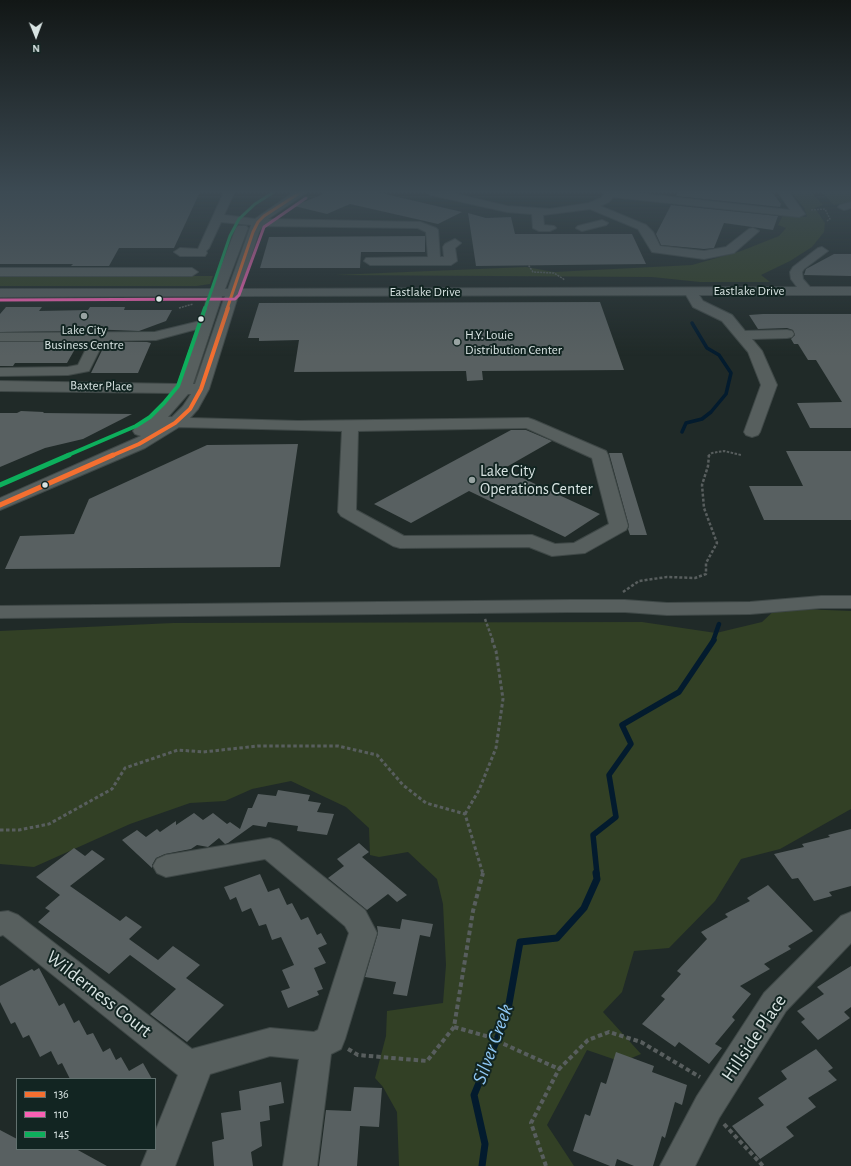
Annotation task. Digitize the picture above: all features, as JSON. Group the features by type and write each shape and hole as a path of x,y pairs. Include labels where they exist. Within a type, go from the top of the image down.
{"street":[{"path":"180,252 202,250 204,246"},
{"path":"0,493 139,432 156,421 184,388 216,292 233,246"},
{"path":"0,505 139,444 175,423 190,409 201,390 248,246"},
{"path":"433,246 434,261"},
{"path":"370,261 451,261 450,246"},
{"path":"654,246 656,249 704,255 730,250 734,246"},
{"path":"806,291 797,279 796,272 800,267 822,251"},
{"path":"0,272 193,270 224,272"},
{"name":"Eastlake Drive","path":"0,293 851,291"},
{"path":"692,292 698,304 727,318 755,351 769,385 752,432"},
{"path":"99,293 111,299 114,306"},
{"path":"114,306 122,299 143,293"},
{"path":"0,306 130,306"},
{"path":"709,308 730,306"},
{"path":"0,336 156,336 190,326 206,324"},
{"path":"742,335 787,334"},
{"path":"0,372 68,371 84,368 99,337"},
{"name":"Baxter Place","path":"0,386 184,388 201,390"},
{"path":"156,421 175,423 298,426 528,423 600,455 619,526 578,549 552,550 532,541 400,542 348,512 350,426"},
{"path":"0,612 602,606 667,609 750,608 821,602 851,602"},
{"path":"166,866 270,848 355,918 363,933 323,1043 300,1166"},
{"name":"Wilderness Court","path":"0,924 8,922 187,1064 199,1063"},
{"name":"Hillside Place","path":"677,1166 714,1097 775,1002 851,924"},
{"path":"158,1166 199,1063 270,1042 323,1043"}],"path":[{"path":"528,263 533,272 541,271 554,273 570,282"},
{"path":"602,606 639,581 667,577 695,578 706,574 706,563 717,542 704,508 702,485 708,466 708,456 712,453 724,451 741,455"},
{"path":"323,1043 358,1055 427,1061 454,1027 473,911 482,872 465,814 479,790 496,748 503,699 496,651 480,608"},
{"path":"0,830 19,830 49,824 112,789 125,768 178,750 203,752 258,746 338,746 377,755 403,785 426,803 465,814"},
{"path":"454,1027 486,1036 560,1069"},
{"path":"546,1166 531,1123 560,1069 588,1040 609,1032 641,1042 714,1097 763,1166"}],"green space":[{"path":"753,246 812,246 790,261 761,275 770,282 700,282 652,277 335,275 526,267 554,272 692,265"},
{"path":"0,276 213,276 210,284 197,286 0,286"},
{"path":"777,608 851,611 851,809 780,849 741,859 715,901 669,948 634,951 622,992 603,1012 641,1054 622,1062 587,1050 547,1125 574,1166 399,1166 397,1112 383,1087 375,1078 386,1036 387,1011 443,1003 446,965 443,904 437,879 408,852 379,857 370,855 369,828 346,807 291,781 252,789 225,801 190,803 130,824 34,867 0,864 0,631 173,623 642,622 716,633 762,622"}],"building":[{"path":"0,246 175,246 174,248 119,248 109,266 71,266 73,264 0,264"},
{"path":"266,246 425,246 425,252 361,252 360,268 260,268"},
{"path":"473,246 638,246 646,264 476,266"},
{"path":"676,246 715,246 714,248 704,249"},
{"path":"834,254 851,254 851,276 804,275 806,269"},
{"name":"H.Y. Louie Distribution Center","path":"600,302 624,370 482,371 483,380 467,381 466,371 294,372 299,340 259,341 259,338 248,338 259,303"},
{"name":"Lake City Business Centre","path":"6,307 42,307 39,311 88,310 90,307 125,307 124,310 172,310 166,321 139,331 87,329 86,331 0,332 0,314"},
{"path":"851,314 851,428 810,428 797,403 842,402 816,360 808,360 798,344 794,344 791,339 795,335 793,330 787,328 758,329 749,315"},
{"path":"0,342 79,342 67,363 15,363 13,366 0,366"},
{"path":"106,342 151,343 138,373 91,373"},
{"path":"21,411 44,412 43,413 132,414 83,439 45,448 0,467 0,413 17,413"},
{"name":"Lake City Operations Center","path":"511,430 526,430 552,441 503,469 600,514 565,537 469,491 411,523 374,504"},
{"path":"298,444 280,567 5,569 20,536 74,534 89,499 207,445"},
{"path":"786,451 851,451 851,520 764,520 749,486 803,486"},
{"path":"609,453 622,453 647,535 630,535 628,529 629,526"},
{"path":"278,790 310,795 308,801 321,803 317,812 334,814 327,835 297,831 298,826 268,822 266,827 253,825 225,844 219,838 208,847 197,845 191,849 165,854 156,858 152,868 122,840 137,830 146,837 157,829 160,832 176,821 176,825 194,813 203,820 213,813 227,824 230,822 240,829 248,808 252,808 258,794 276,796"},
{"path":"851,829 851,886 829,892 832,896 814,901 798,878 792,879 774,854 804,847 802,844 830,837 828,835"},
{"path":"359,843 369,852 362,857 407,895 397,902 388,894 367,910 328,878 344,866 337,859"},
{"path":"74,848 85,856 92,850 105,859 70,886 120,921 126,916 142,927 129,939 158,960 173,946 200,965 186,978 224,1005 187,1042 150,1014 176,989 130,955 109,974 38,922 50,911 45,908 60,895 36,877"},
{"path":"260,874 268,892 279,888 287,905 292,903 301,920 308,917 317,935 321,933 327,944 318,948 326,963 314,968 323,989 317,991 319,995 288,1008 281,991 290,988 282,970 294,965 281,937 272,940 266,924 259,926 251,908 242,912 236,897 230,900 224,887"},
{"path":"768,885 813,931 788,946 791,949 764,964 770,969 740,986 751,994 732,1017 735,1020 715,1044 722,1048 709,1064 679,1042 675,1047 642,1024 665,999 661,996 681,974 677,971 707,939 701,932 728,917 725,914 750,901 747,898"},
{"path":"402,919 433,924 430,937 420,935 407,996 393,994 396,982 365,977 378,933 377,926 400,929"},
{"path":"851,966 851,1007 844,1012 850,1018 818,1040 801,1022 805,1019 797,1011 824,994 817,987"},
{"path":"39,968 59,1006 64,1003 74,1023 79,1020 87,1035 93,1033 103,1052 110,1048 116,1060 121,1057 129,1071 143,1063 151,1078 70,1078 62,1063 58,1065 51,1051 40,1057 29,1035 23,1038 15,1022 11,1024 0,1002 0,986 32,969 34,971"},
{"path":"816,1049 833,1068 828,1071 837,1080 808,1098 816,1107 786,1127 794,1136 760,1159 732,1126 764,1105 758,1098 787,1079 781,1071"},
{"path":"616,1052 654,1066 652,1072 687,1085 682,1105 675,1102 665,1138 662,1136 653,1166 634,1166 617,1159 615,1166 610,1166 573,1151 585,1114 590,1116 601,1082 606,1084"},
{"path":"281,1082 284,1103 269,1106 270,1120 260,1122 262,1146 251,1152 253,1166 214,1166 212,1142 224,1139 221,1113 241,1110 239,1091"},
{"path":"354,1087 382,1088 379,1127 360,1126 357,1166 319,1166 326,1110 351,1111"},
{"path":"0,1130 16,1138 16,1150 78,1150 107,1166 0,1166"}],"waterway":[{"name":"Silver Creek","path":"682,432 686,423 702,419 711,412 726,394 731,373 719,355 707,348 692,323"},
{"name":"Silver Creek","path":"713,641 719,624"},
{"name":"Silver Creek","path":"597,874 593,835 616,817 609,775 631,744 622,725 679,692 714,640"},
{"name":"Silver Creek","path":"482,1166 485,1144 474,1095 507,1015 520,942 557,938 584,908 597,879 596,873"}],"transit line":[{"name":"145","path":"0,485 136,426 150,417 164,403 178,386 226,246"},
{"name":"136","path":"0,505 139,444 175,423 190,409 201,389 248,246"},
{"name":"110","path":"0,300 235,299 239,295 257,246"}],"place":[{"name":"Lake City Business Centre","path":"84,316"},
{"name":"H.Y. Louie Distribution Center","path":"457,342"},
{"name":"Lake City Operations Center","path":"472,480"}]}
